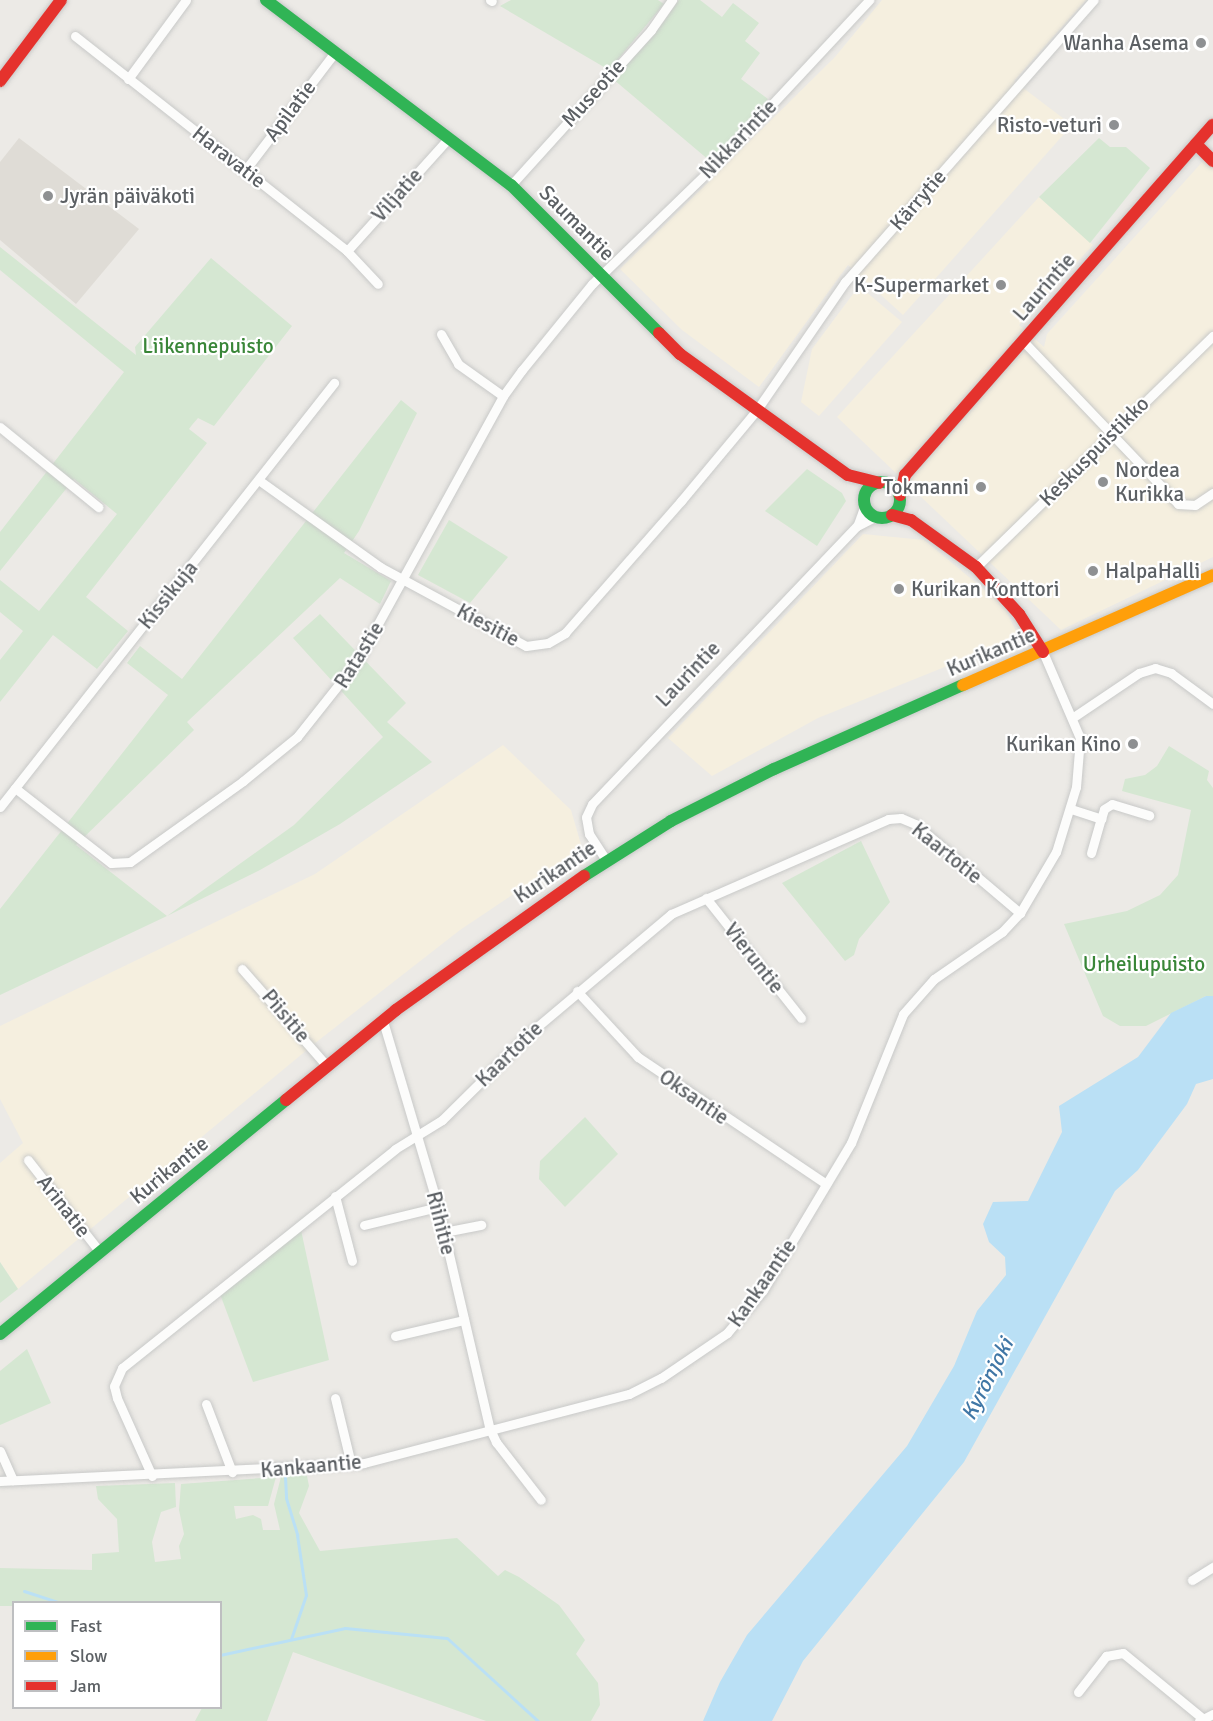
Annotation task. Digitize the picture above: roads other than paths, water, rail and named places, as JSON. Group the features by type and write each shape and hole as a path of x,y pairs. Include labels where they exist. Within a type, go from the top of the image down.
{"street":[{"path":"0,81 61,0"},
{"path":"129,79 186,0"},
{"name":"Saumantie","path":"266,0 511,185 680,354 756,411 856,479 883,483"},
{"name":"Museotie","path":"511,185 651,30 672,0"},
{"name":"Nikkarintie","path":"602,275 720,159 869,0"},
{"name":"Kärrytie","path":"756,411 845,282 1094,0"},
{"name":"Haravatie","path":"75,36 347,251 378,284"},
{"name":"Apilatie","path":"246,169 334,52"},
{"name":"Laurintie","path":"900,497 905,475 1213,125"},
{"name":"Viljatie","path":"347,251 448,139"},
{"path":"1196,144 1213,161"},
{"name":"Ratastie","path":"15,788 111,863 130,862 243,781 297,737 358,660 404,580 503,396 602,275"},
{"path":"441,334 458,364 503,396"},
{"name":"Keskuspuistikko","path":"976,567 1113,436 1213,336"},
{"path":"1023,341 1178,504 1196,505 1213,493"},
{"name":"Kissikuja","path":"0,807 260,481 334,383"},
{"name":"Kiesitie","path":"260,481 345,545 404,580 526,646 548,643 565,633 756,411"},
{"path":"0,428 98,507"},
{"name":"Laurintie","path":"883,483 905,475"},
{"name":"Saumantie","path":"856,479 865,501"},
{"path":"911,520 900,497 883,483 870,488 865,501 878,516 892,515 911,520 976,567 1019,614 1043,652"},
{"path":"892,515 900,497"},
{"name":"Laurintie","path":"857,526 865,501"},
{"name":"Laurintie","path":"606,860 589,834 586,817 592,804 857,526 878,516"},
{"name":"Kurikantie","path":"0,1334 383,1021 606,860 672,821 774,769 1213,575"},
{"name":"Kankaantie","path":"0,1481 152,1476 351,1464 427,1447 489,1427 596,1406 629,1394 661,1378 727,1333 763,1290 851,1143 903,1014 934,979 1002,932 1020,913 1056,852 1071,809 1080,759 1080,738 1043,652"},
{"path":"1072,718 1139,673 1155,668 1171,673 1213,704"},
{"path":"1091,853 1101,819 1112,804 1149,815"},
{"path":"1071,809 1101,819"},
{"name":"Kaartotie","path":"152,1476 117,1398 116,1377 335,1196 418,1134 442,1120 577,991 658,924 706,898 888,819 901,818 915,824 1020,913"},
{"name":"Vieruntie","path":"706,898 801,1018"},
{"name":"Piisitie","path":"242,969 327,1066"},
{"name":"Oksantie","path":"577,991 638,1057 826,1184"},
{"name":"Riihitie","path":"383,1021 438,1207 489,1427 496,1442 541,1500"},
{"name":"Arinatie","path":"28,1160 100,1252"},
{"path":"335,1196 352,1261"},
{"path":"364,1225 438,1207"},
{"path":"444,1232 481,1225"},
{"path":"395,1336 464,1320"},
{"path":"335,1398 351,1464"},
{"path":"206,1404 232,1472"},
{"path":"0,1451 13,1480"},
{"path":"1192,1580 1213,1567"},
{"path":"1078,1692 1106,1656 1123,1653 1201,1720 1213,1714"}],"water":[{"name":"Kyrönjoki","path":"1206,996 1213,996 1213,1079 1196,1084 1187,1104 1138,1170 1115,1191 964,1462 803,1661 772,1721 703,1721 720,1682 747,1635 907,1446 954,1366 977,1311 1006,1275 1005,1257 989,1242 983,1224 993,1202 1028,1201 1062,1132 1059,1106 1138,1057 1171,1013"}],"waterway":[{"path":"285,1477 286,1498 297,1535 306,1595 291,1639"},
{"path":"24,1591 55,1601"},
{"path":"222,1655 345,1628 447,1638 538,1721"}],"place":[{"name":"Wanha Asema","path":"1201,43"},
{"name":"Risto-veturi","path":"1114,125"},
{"name":"Jyrän päiväkoti","path":"48,196"},
{"name":"K-Supermarket","path":"1001,285"},
{"name":"Nordea Kurikka","path":"1103,482"},
{"name":"Tokmanni","path":"981,487"},
{"name":"HalpaHalli","path":"1093,571"},
{"name":"Kurikan Konttori","path":"899,589"},
{"name":"Kurikan Kino","path":"1133,744"}],"park label":[{"name":"Liikennepuisto","path":"208,346"},
{"name":"Urheilupuisto","path":"1144,964"}]}
